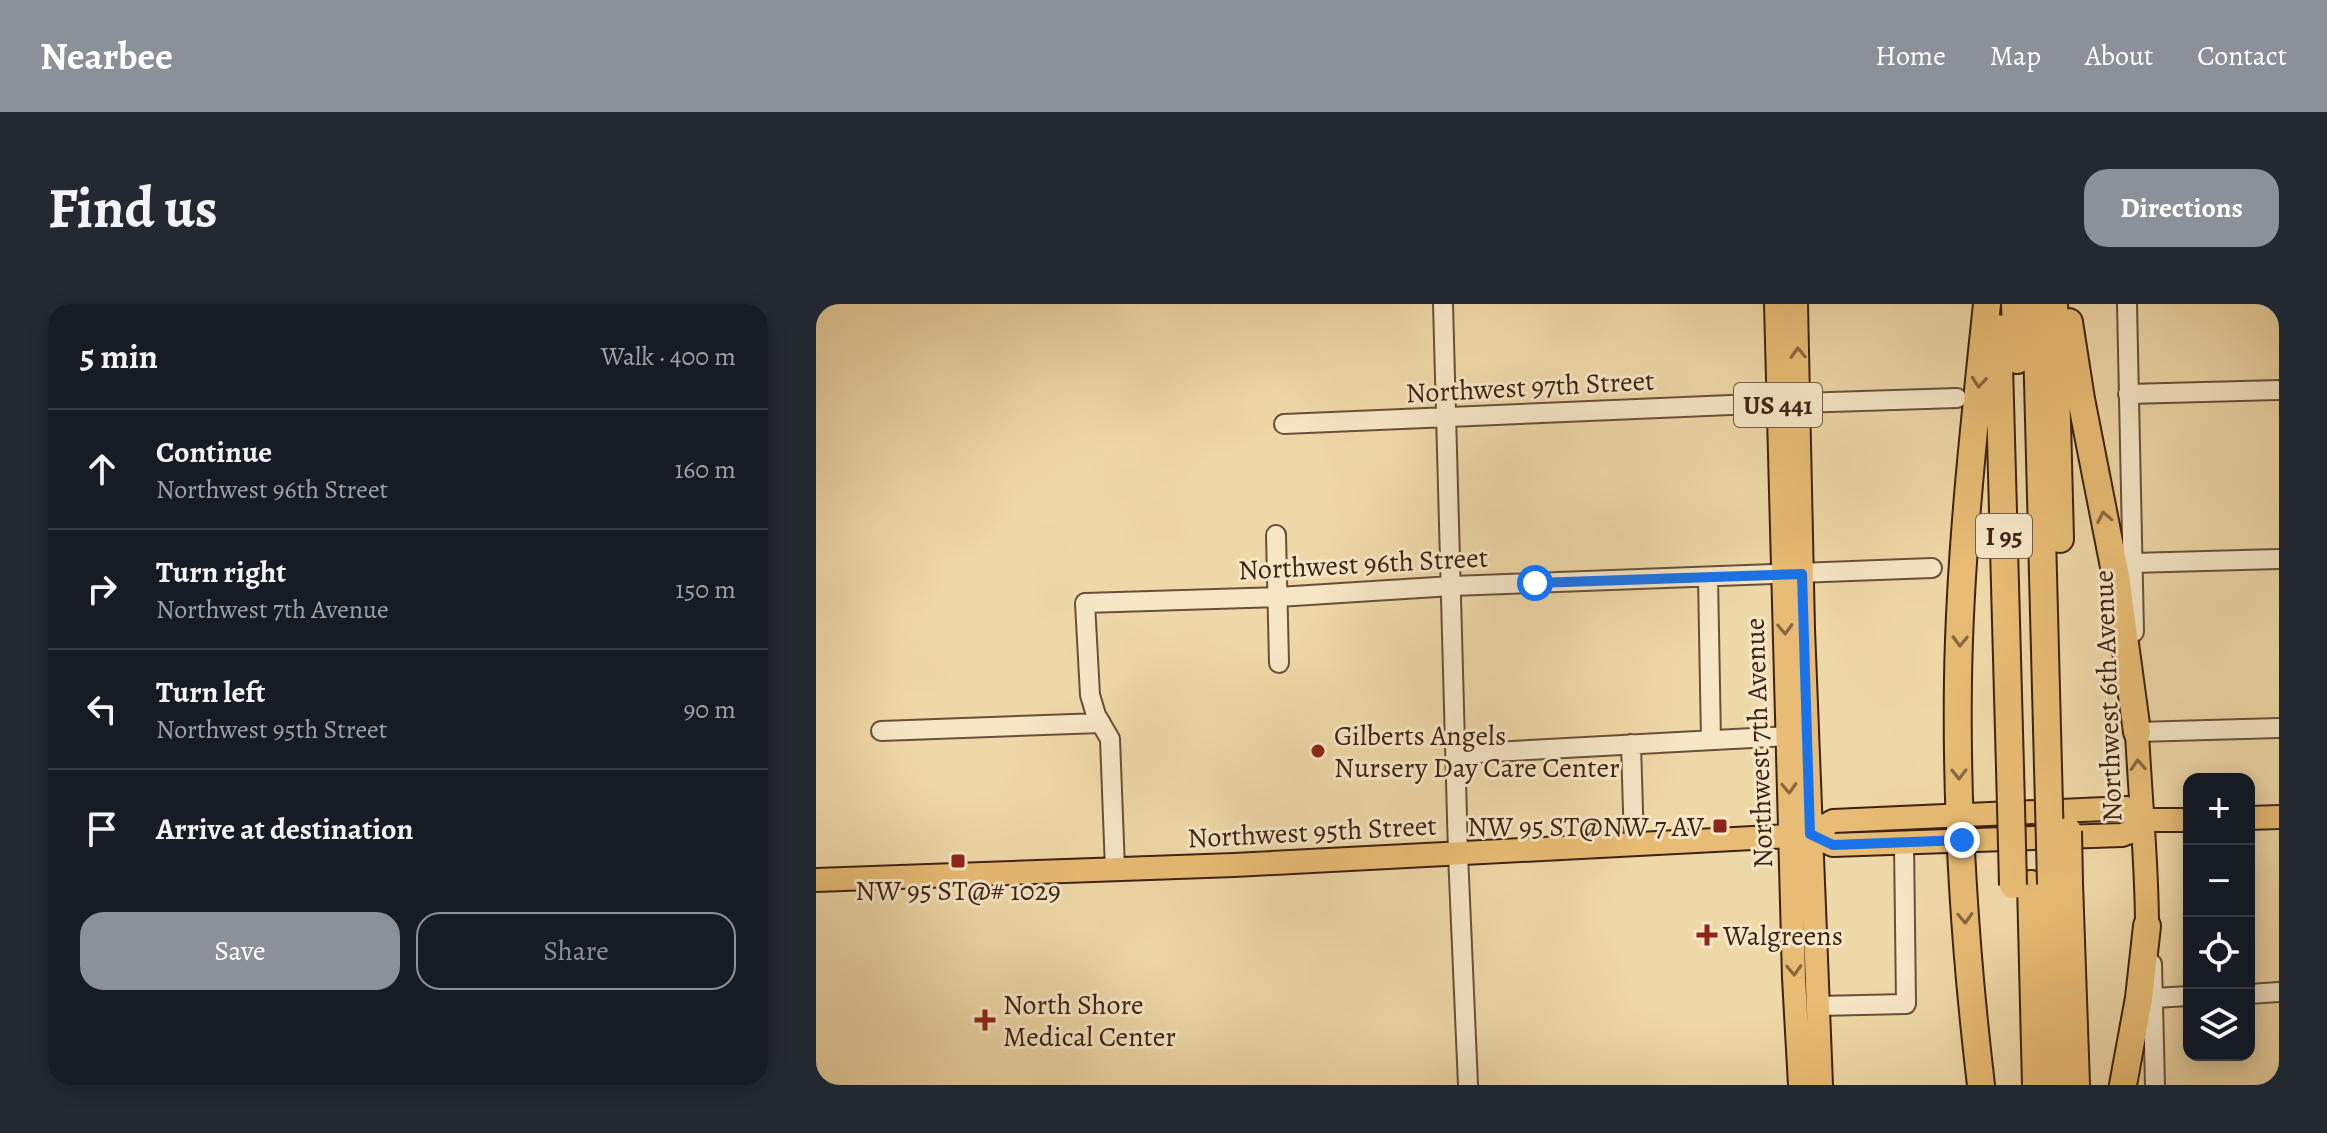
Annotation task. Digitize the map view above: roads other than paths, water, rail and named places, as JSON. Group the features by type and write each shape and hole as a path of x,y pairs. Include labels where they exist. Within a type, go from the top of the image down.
{"highway":[{"path":"1981,1085 1967,965 1961,827 1960,618 1987,304"},
{"name":"I 95","path":"1997,304 2038,767 2041,884 2019,1085"},
{"path":"2015,304 2038,767"},
{"path":"2036,304 2038,767"},
{"name":"I 95","path":"2054,304 2038,767 2041,884 2076,1085"},
{"path":"2066,304 2116,577 2137,732"},
{"path":"2036,1085 2041,884"},
{"path":"2041,884 2057,1085"},
{"path":"2123,1085 2139,998 2147,926"}],"main road":[{"name":"Northwest 7th Avenue","path":"1776,304 1789,403 1800,835 1800,1085"},
{"name":"Northwest 7th Avenue","path":"1796,304 1789,403 1790,465 1800,481 1793,574 1788,736 1818,1006 1821,1085"},
{"name":"Northwest 6th Avenue","path":"2137,732 2140,820 2147,869 2147,926"},
{"path":"2255,818 2279,817"},
{"name":"Northwest 95th Street","path":"816,880 1458,854 1800,835 1833,821 2122,835 2130,832 2140,820 2183,820"},
{"name":"Northwest 95th Street","path":"1800,835 1833,845 1904,843 1961,827"},
{"path":"1799,1057 1806,1070 1806,1085"}],"street":[{"path":"1443,304 1458,854 1468,1085"},
{"name":"Northwest 6th Avenue","path":"2127,304 2137,732"},
{"path":"2128,394 2279,390"},
{"name":"Northwest 97th Street","path":"1284,424 1957,398"},
{"path":"1276,535 1279,663"},
{"path":"2132,563 2279,559"},
{"name":"Northwest 96th Street","path":"1101,723 1090,695 1085,603 1932,568"},
{"path":"1708,577 1711,740"},
{"path":"881,731 1101,723 1110,739 1115,869"},
{"path":"2137,732 2279,728"},
{"path":"1457,754 1788,736"},
{"path":"1631,744 1634,844"},
{"path":"1818,1006 1906,1004 1904,843"},
{"name":"Northwest 6th Avenue","path":"2147,926 2154,998 2155,1085"},
{"path":"2255,994 2279,992"},
{"path":"2154,998 2183,996"}],"place":[{"name":"Gilberts Angels Nursery Day Care Center","path":"1318,751"},
{"name":"NW 95 ST@NW 7 AV","path":"1720,826"},
{"name":"NW 95 ST@# 1029","path":"958,861"},
{"name":"Walgreens","path":"1707,935"},
{"name":"North Shore Medical Center","path":"985,1020"}]}
